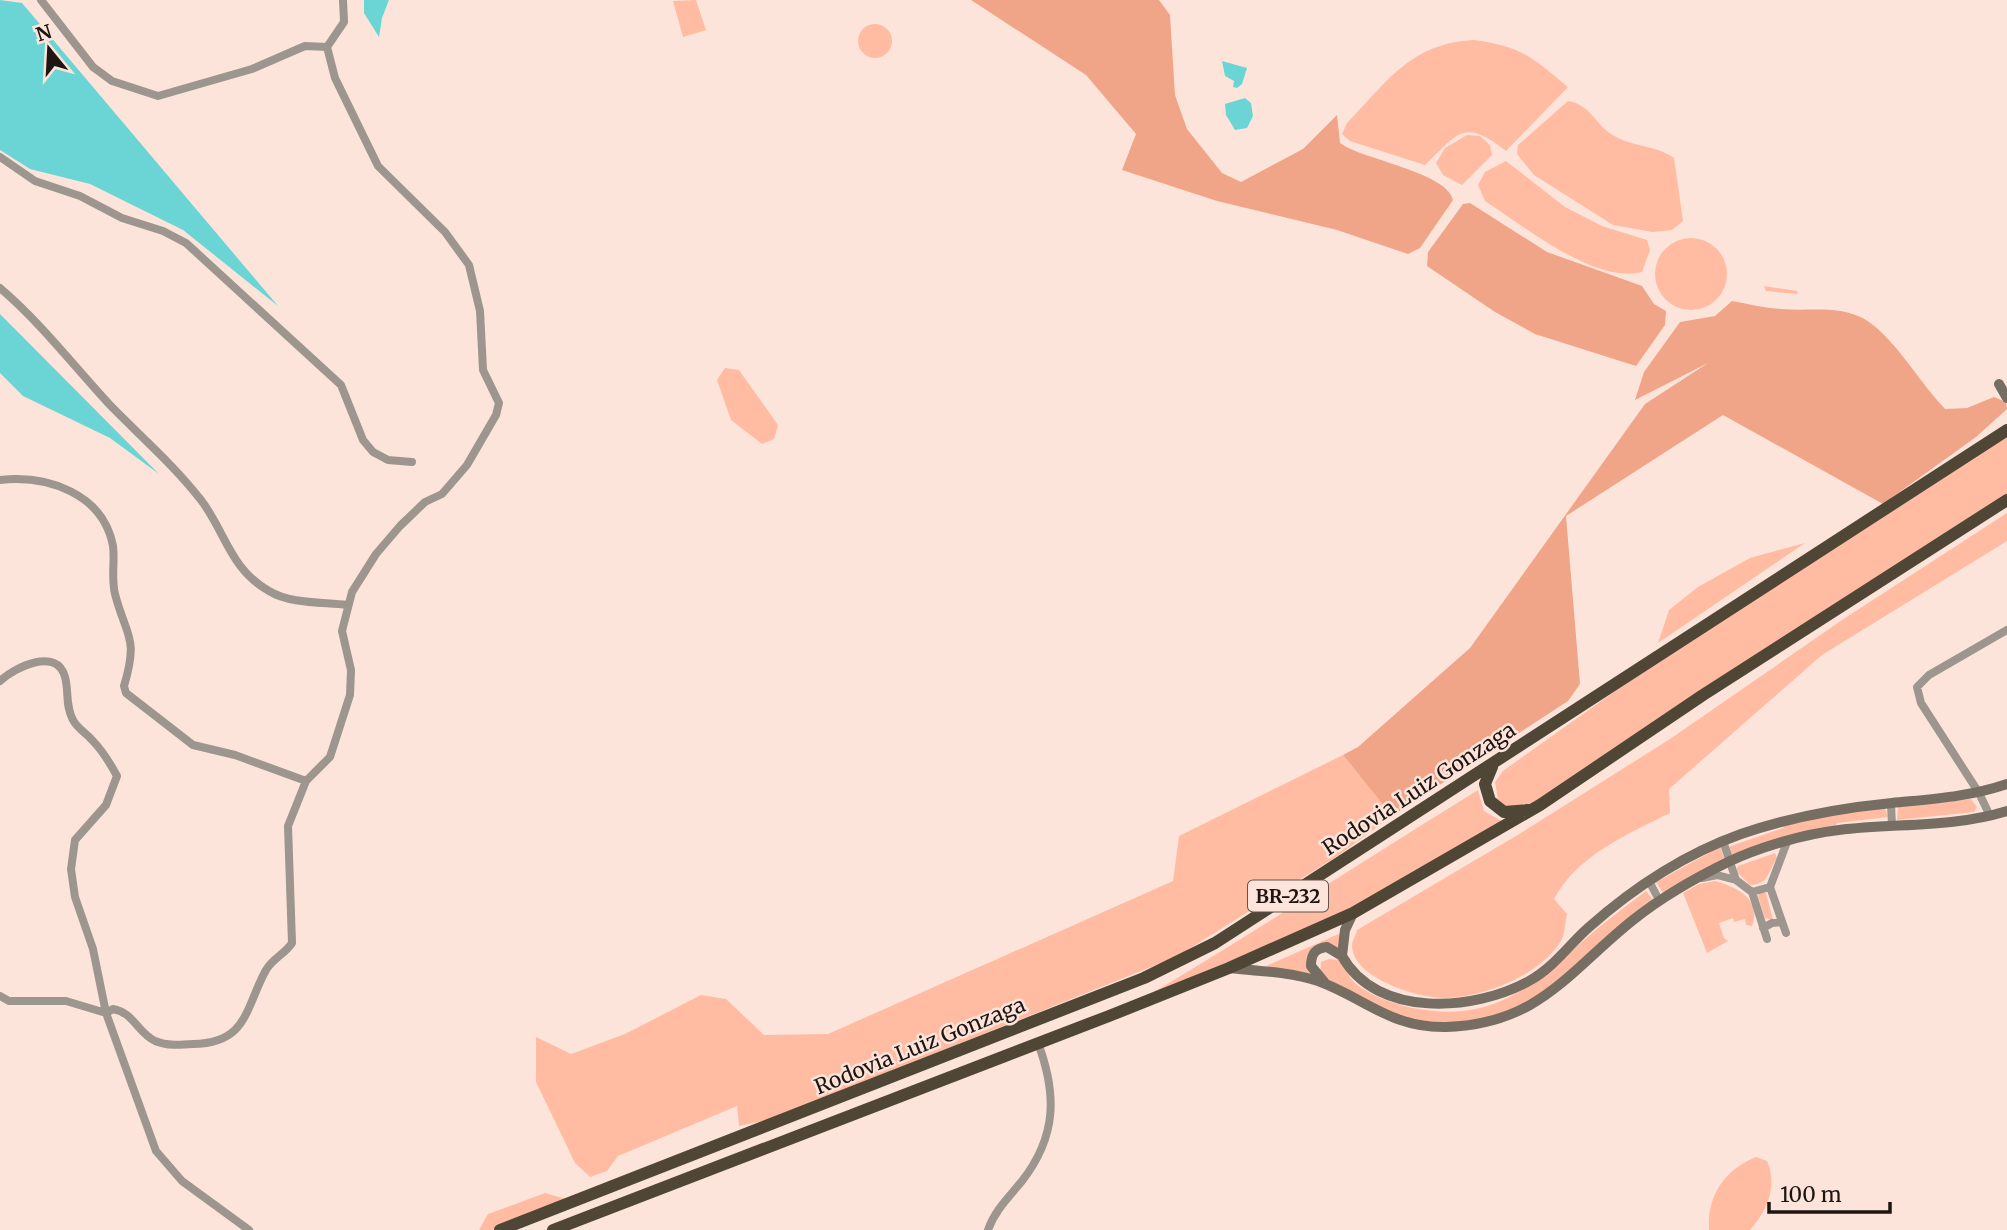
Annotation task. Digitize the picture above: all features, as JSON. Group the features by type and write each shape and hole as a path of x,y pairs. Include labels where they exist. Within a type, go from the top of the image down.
{"highway":[{"name":"Rodovia Luiz Gonzaga","path":"500,1230 882,1082 1184,960 1215,943 1509,754 1783,572 2007,430"},
{"name":"Rodovia Luiz Gonzaga","path":"553,1230 1230,968 1353,913 1540,806 1703,695 2007,500"},
{"path":"1509,754 1486,774 1486,793 1490,801 1504,812 1514,814 1540,806"}],"main road":[{"path":"2005,384 2007,398"},
{"path":"1327,985 1311,966 1313,954 1317,949 1327,947 1342,956 1360,979 1376,989 1406,999 1440,1004 1486,999 1508,992 1545,970 1587,929 1649,881 1723,841 1782,822 1833,810 1979,793 2007,784"},
{"path":"1230,968 1290,975 1327,985 1380,1014 1409,1023 1444,1027 1507,1017 1538,1002 1565,983 1632,921 1659,900 1730,861 1787,842 1837,830 1947,823 2007,811"},
{"path":"1342,956 1345,930 1353,913"}],"street":[{"path":"41,0 93,66 112,81 159,96 252,69 305,46 327,47"},
{"path":"0,996 9,1001 66,1001 106,1013 113,1009 124,1011 148,1037 171,1044 212,1043 224,1039 243,1023 267,969 292,943 288,826 306,781 330,757 351,695 351,670 342,631 347,605 359,579 400,526 425,502 442,494 467,465 496,415 499,403 485,381 480,311 469,265 445,232 378,166 335,78 327,47 344,22 343,0"},
{"path":"0,157 35,181 80,196 122,218 163,231 186,243 341,385 363,440 373,452 388,460 412,462"},
{"path":"0,288 110,405 171,463 207,508 234,561 249,577 280,596 347,605"},
{"path":"0,480 22,480 62,486 76,492 100,517 112,543 115,594 132,644 124,686 126,693 193,745 235,755 271,771 306,781"},
{"path":"1990,816 1979,793 1921,703 1917,687 1929,674 2007,630"},
{"path":"0,681 15,670 34,662 43,660 57,665 65,674 66,700 74,722 101,750 117,776 106,805 75,841 71,869 75,897 93,949 106,1013 156,1151 182,1181 249,1230"},
{"path":"1891,803 1892,826"},
{"path":"1723,841 1736,880"},
{"path":"1786,933 1770,887 1787,842"},
{"path":"1696,879 1717,875 1736,880 1752,892 1767,939"},
{"path":"1649,881 1659,900"},
{"path":"1752,892 1770,887"},
{"path":"1763,928 1782,922"},
{"path":"988,1230 1002,1204 1034,1164 1049,1123 1053,1101 1051,1079 1038,1043"}],"shaded area":[{"path":"696,0 706,30 683,37 673,1"},
{"path":"971,0 1159,0 1170,15 1175,95 1187,129 1222,173 1241,182 1303,149 1337,115 1340,143 1421,174 1447,190 1453,200 1420,248 1408,254 1337,230 1217,201 1122,170 1136,134 1086,75"},
{"path":"875,24 887,29 892,41 887,53 875,58 863,53 858,41 863,29"},
{"path":"1474,40 1504,46 1525,55 1568,87 1506,151 1480,135 1462,133 1454,137 1425,165 1350,141 1342,134 1347,123 1402,67 1433,48"},
{"path":"1568,101 1581,106 1611,134 1674,158 1683,221 1672,230 1653,232 1613,225 1534,175 1517,154 1518,145"},
{"path":"1467,135 1480,136 1490,145 1492,155 1462,185 1443,175 1436,163 1445,148"},
{"path":"1506,161 1565,207 1602,226 1647,240 1650,250 1642,272 1623,273 1582,261 1539,238 1485,201 1478,185 1485,172"},
{"path":"1470,203 1547,252 1642,286 1654,304 1666,311 1665,325 1636,366 1535,334 1495,312 1427,266 1428,252 1463,204"},
{"path":"1691,238 1705,241 1717,248 1724,260 1727,274 1724,288 1717,300 1705,307 1691,310 1677,307 1665,300 1658,288 1655,274 1658,260 1665,248 1677,241"},
{"path":"1764,286 1797,291 1798,294 1766,291"},
{"path":"1732,301 1794,310 1832,310 1856,315 1868,321 1888,339 1945,409 1967,408 1994,397 2006,402 2007,409 1976,437 1883,504 1723,415 1566,516 1580,684 1568,701 1392,816 1343,755 1358,747 1470,648 1645,404 1708,363 1635,400 1644,372 1680,322 1715,316"},
{"path":"725,368 739,370 778,425 774,439 762,444 731,420 717,380"},
{"path":"2007,432 2007,501 1530,807 1513,811 1498,800 1495,782 1503,771 1771,580"},
{"path":"2007,513 2007,541 1822,655 1669,789 1670,813 1604,848 1576,870 1554,899 1567,914 1561,941 1540,964 1492,989 1444,998 1419,994 1389,984 1363,968 1355,957 1352,946 1357,930 1521,833 1670,739 1842,620"},
{"path":"1805,543 1658,643 1669,610 1698,587 1750,558"},
{"path":"1343,755 1392,816 1339,855 1176,957 772,1119 739,1126 737,1106 618,1156 607,1171 590,1177 575,1163 536,1082 536,1037 571,1054 625,1034 701,995 726,999 764,1035 828,1034 1173,881 1179,836"},
{"path":"1478,790 1484,811 1505,823 1352,910 1147,996 1230,946"},
{"path":"1971,799 1977,807 1974,812 1897,820 1898,807"},
{"path":"1884,806 1888,817 1837,823 1835,827 1730,857 1728,847 1783,828 1789,823"},
{"path":"1720,847 1725,860 1663,893 1656,882"},
{"path":"1775,853 1777,858 1761,883 1750,885 1736,871 1738,866"},
{"path":"1715,881 1745,896 1754,908 1754,917 1752,926 1746,925 1745,919 1734,922 1733,918 1719,923 1724,938 1728,941 1707,953 1683,893 1699,884"},
{"path":"1646,891 1653,900 1567,978 1506,1014 1442,1027 1380,1012 1320,974 1321,962 1339,960 1360,987 1398,1004 1440,1011 1464,1011 1486,1006 1526,988"},
{"path":"1760,893 1766,893 1773,920 1765,918 1758,896"},
{"path":"1341,933 1340,951 1311,951 1319,981 1266,966"},
{"path":"1756,1157 1767,1161 1771,1180 1769,1198 1761,1215 1750,1230 1709,1230 1711,1206 1720,1186 1735,1169"},
{"path":"545,1193 569,1200 495,1230 479,1230 488,1214"}],"water":[{"path":"0,0 22,3 278,306 183,230 90,184 30,169 0,150"},
{"path":"364,0 389,0 379,37 364,13"},
{"path":"1222,61 1247,68 1242,84 1237,88 1233,87 1234,81 1225,76"},
{"path":"1245,98 1251,103 1253,116 1247,128 1235,130 1226,115 1225,104"},
{"path":"0,314 159,474 110,438 23,396 0,373"}]}
